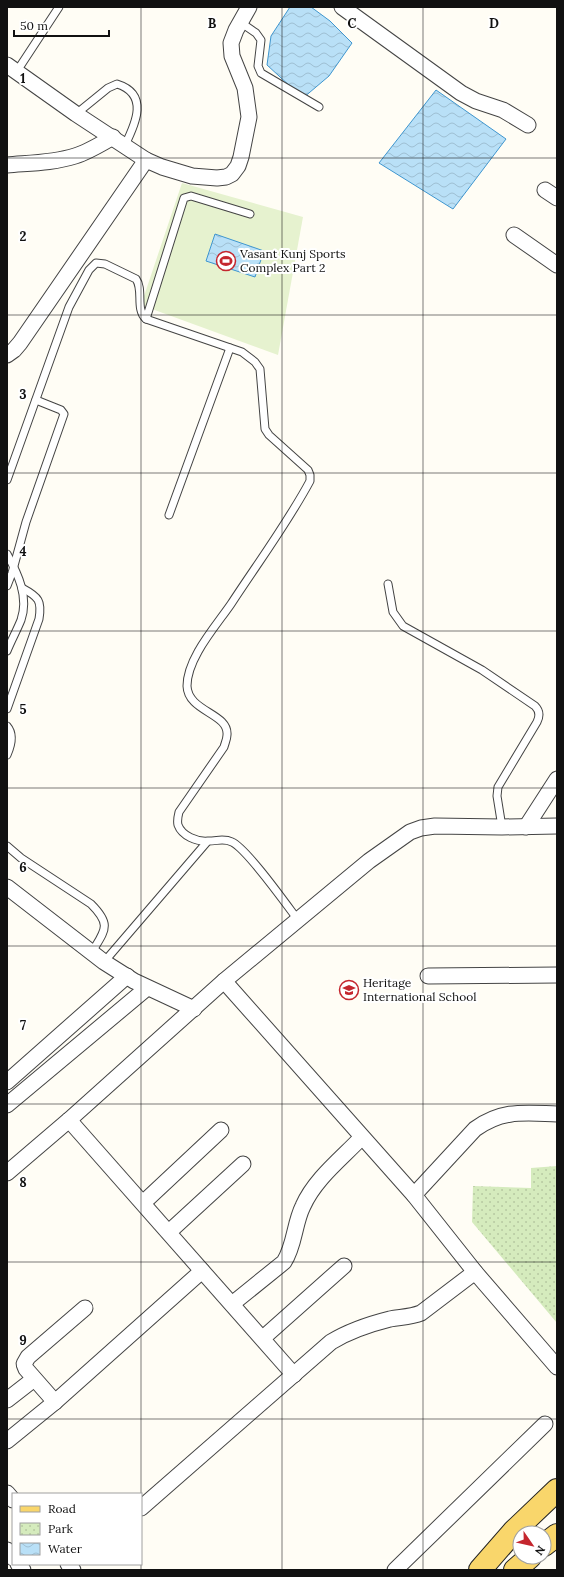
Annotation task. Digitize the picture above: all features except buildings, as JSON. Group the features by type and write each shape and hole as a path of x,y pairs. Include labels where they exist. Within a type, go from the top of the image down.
{"main road":[{"path":"480,1570 514,1531 557,1490"}],"street":[{"path":"12,68 76,114 146,160 162,167 192,176 217,178 226,177 232,174 242,157 248,117 246,93 232,56 232,49 233,37 249,7"},
{"path":"342,7 461,93 476,101 503,110 528,125"},
{"path":"7,165 57,160 119,141"},
{"path":"7,355 20,343 146,160"},
{"path":"514,235 555,259"},
{"path":"526,827 557,779"},
{"path":"7,1173 224,982 369,861 410,832 421,828 435,826 557,826"},
{"path":"7,887 104,962 147,988 194,1009"},
{"path":"428,976 557,975"},
{"path":"7,1082 126,976"},
{"path":"224,982 361,1138 414,1195 475,1272 557,1367"},
{"path":"7,1105 147,988"},
{"path":"414,1195 475,1129 486,1122 512,1113 557,1114"},
{"path":"69,1120 294,1375"},
{"path":"143,1203 221,1130"},
{"path":"232,1304 284,1262 289,1255 302,1206 309,1194 317,1183 361,1138"},
{"path":"169,1232 243,1164"},
{"path":"262,1338 344,1266"},
{"path":"7,1442 55,1402 202,1271"},
{"path":"142,1507 319,1352 341,1336 382,1321 414,1316 421,1313 475,1272"},
{"path":"55,1402 26,1369 24,1364 25,1360 85,1308"},
{"path":"7,1400 34,1379"},
{"path":"395,1570 546,1424"}],"lane":[{"path":"12,68 59,7"},
{"path":"240,22 256,33 261,40 258,66 261,73 319,107"},
{"path":"76,114 108,88 117,84 123,86 133,93 137,101 134,127 119,141"},
{"path":"146,319 182,200 191,196 250,214"},
{"path":"7,480 69,307 89,270 96,264 105,264 136,279 139,286 142,314 146,319 249,356 260,369 265,429 269,435 304,465 310,475 310,481 229,606 205,639 190,674 187,686 194,704 208,712 225,725 227,734 224,746 178,812 178,824 182,832 194,840 207,842 222,839 234,842 298,920"},
{"path":"169,515 230,348"},
{"path":"7,586 26,522 64,414 61,410 36,400"},
{"path":"7,554 14,566 22,588 24,602 21,619 7,651"},
{"path":"388,584 393,612 403,626 482,670 535,706 538,710 539,716 537,722 506,772 497,792 502,827"},
{"path":"7,709 39,619 41,607 37,598 22,588"},
{"path":"7,726 11,736 10,748 7,755"},
{"path":"104,962 207,842"},
{"path":"7,846 21,858 91,904 101,914 105,924 103,933 92,952"}],"green space":[{"name":"Vasant Kunj Sports Complex Part 2","path":"182,183 303,217 278,355 141,305"},
{"path":"557,1166 557,1323 472,1222 473,1186 531,1188 531,1168"}],"water":[{"path":"290,7 311,7 330,21 352,43 329,76 303,98 267,65 271,36"},
{"path":"436,90 506,139 453,209 379,163"},
{"path":"215,234 264,251 255,277 206,261"}],"place":[{"name":"Vasant Kunj Sports Complex Part 2","path":"226,261"},
{"name":"Heritage International School","path":"349,990"}]}
